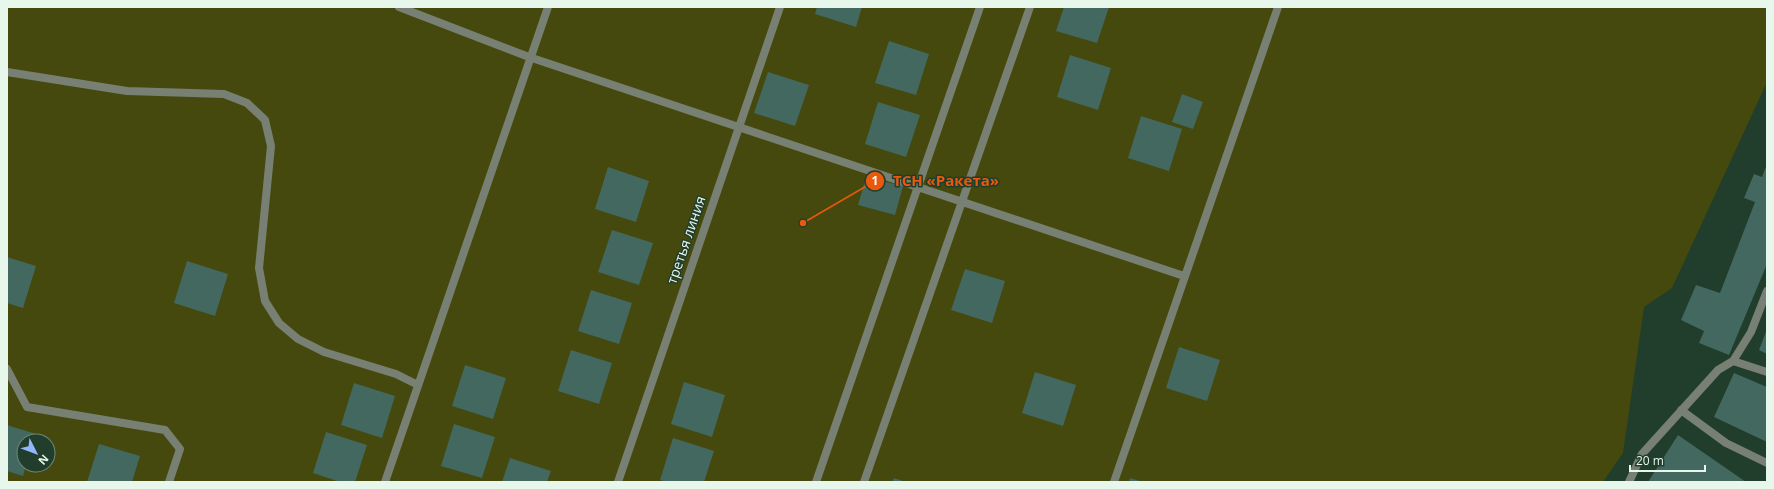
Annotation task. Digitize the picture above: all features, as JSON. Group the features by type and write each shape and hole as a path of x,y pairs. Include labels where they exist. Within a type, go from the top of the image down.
{"lane":[{"path":"399,7 529,57 917,188 1184,276"},
{"path":"385,482 529,57 548,7"},
{"name":"третья линия","path":"618,482 780,7"},
{"path":"816,482 980,7"},
{"path":"864,482 1030,7"},
{"path":"1114,482 1278,7"},
{"path":"7,72 128,92 224,94 247,103 265,120 271,146 259,268 265,301 279,323 298,339 324,352 396,374 418,385"},
{"path":"1629,482 1642,454 1718,370 1733,361 1751,332 1767,291"},
{"path":"1733,361 1767,372"},
{"path":"7,369 27,407 165,430 180,449 169,482"},
{"path":"1681,410 1726,443 1767,463"}],"green space":[{"path":"7,7 1767,7 1767,82 1672,288 1644,307 1623,453 1603,482 7,482"}],"building":[{"path":"817,7 862,7 856,27 815,14"},
{"path":"1064,7 1109,7 1097,43 1056,31"},
{"path":"889,41 929,54 916,95 875,83"},
{"path":"1070,55 1111,68 1098,110 1057,97"},
{"path":"768,72 809,85 795,126 754,113"},
{"path":"1182,94 1203,102 1193,129 1172,122"},
{"path":"878,102 920,115 906,157 865,144"},
{"path":"1141,116 1182,129 1169,171 1128,158"},
{"path":"1767,164 1767,264 1729,355 1699,343 1704,331 1681,320 1696,285 1720,293 1755,202 1744,198 1754,174 1762,177"},
{"path":"608,167 649,181 636,222 595,209"},
{"path":"866,177 903,186 895,215 858,205"},
{"path":"612,230 653,243 639,285 598,272"},
{"path":"7,257 36,266 23,308 7,303"},
{"path":"187,261 228,274 215,316 174,303"},
{"path":"965,269 1005,281 992,323 951,310"},
{"path":"591,290 632,303 619,344 578,331"},
{"path":"1767,329 1767,354 1759,350"},
{"path":"1179,347 1220,360 1207,401 1166,388"},
{"path":"571,350 612,363 599,404 558,391"},
{"path":"465,365 506,378 493,419 452,406"},
{"path":"1035,372 1076,385 1063,426 1022,413"},
{"path":"1734,373 1767,387 1767,442 1714,417"},
{"path":"684,382 725,395 712,437 671,424"},
{"path":"354,383 395,396 382,438 341,425"},
{"path":"454,424 495,437 482,478 441,466"},
{"path":"7,425 33,433 16,433 16,473 24,473 23,476 7,471"},
{"path":"326,432 367,445 355,482 340,482 313,473"},
{"path":"1678,435 1746,482 1648,482"},
{"path":"673,438 714,451 704,482 667,482 660,480"},
{"path":"99,444 140,456 132,482 87,482"},
{"path":"510,458 551,471 547,482 502,482"},
{"path":"894,478 906,482 892,482"},
{"path":"1130,478 1143,482 1129,482"}],"place":[{"name":"ТСН «Ракета»","path":"803,223"}]}
